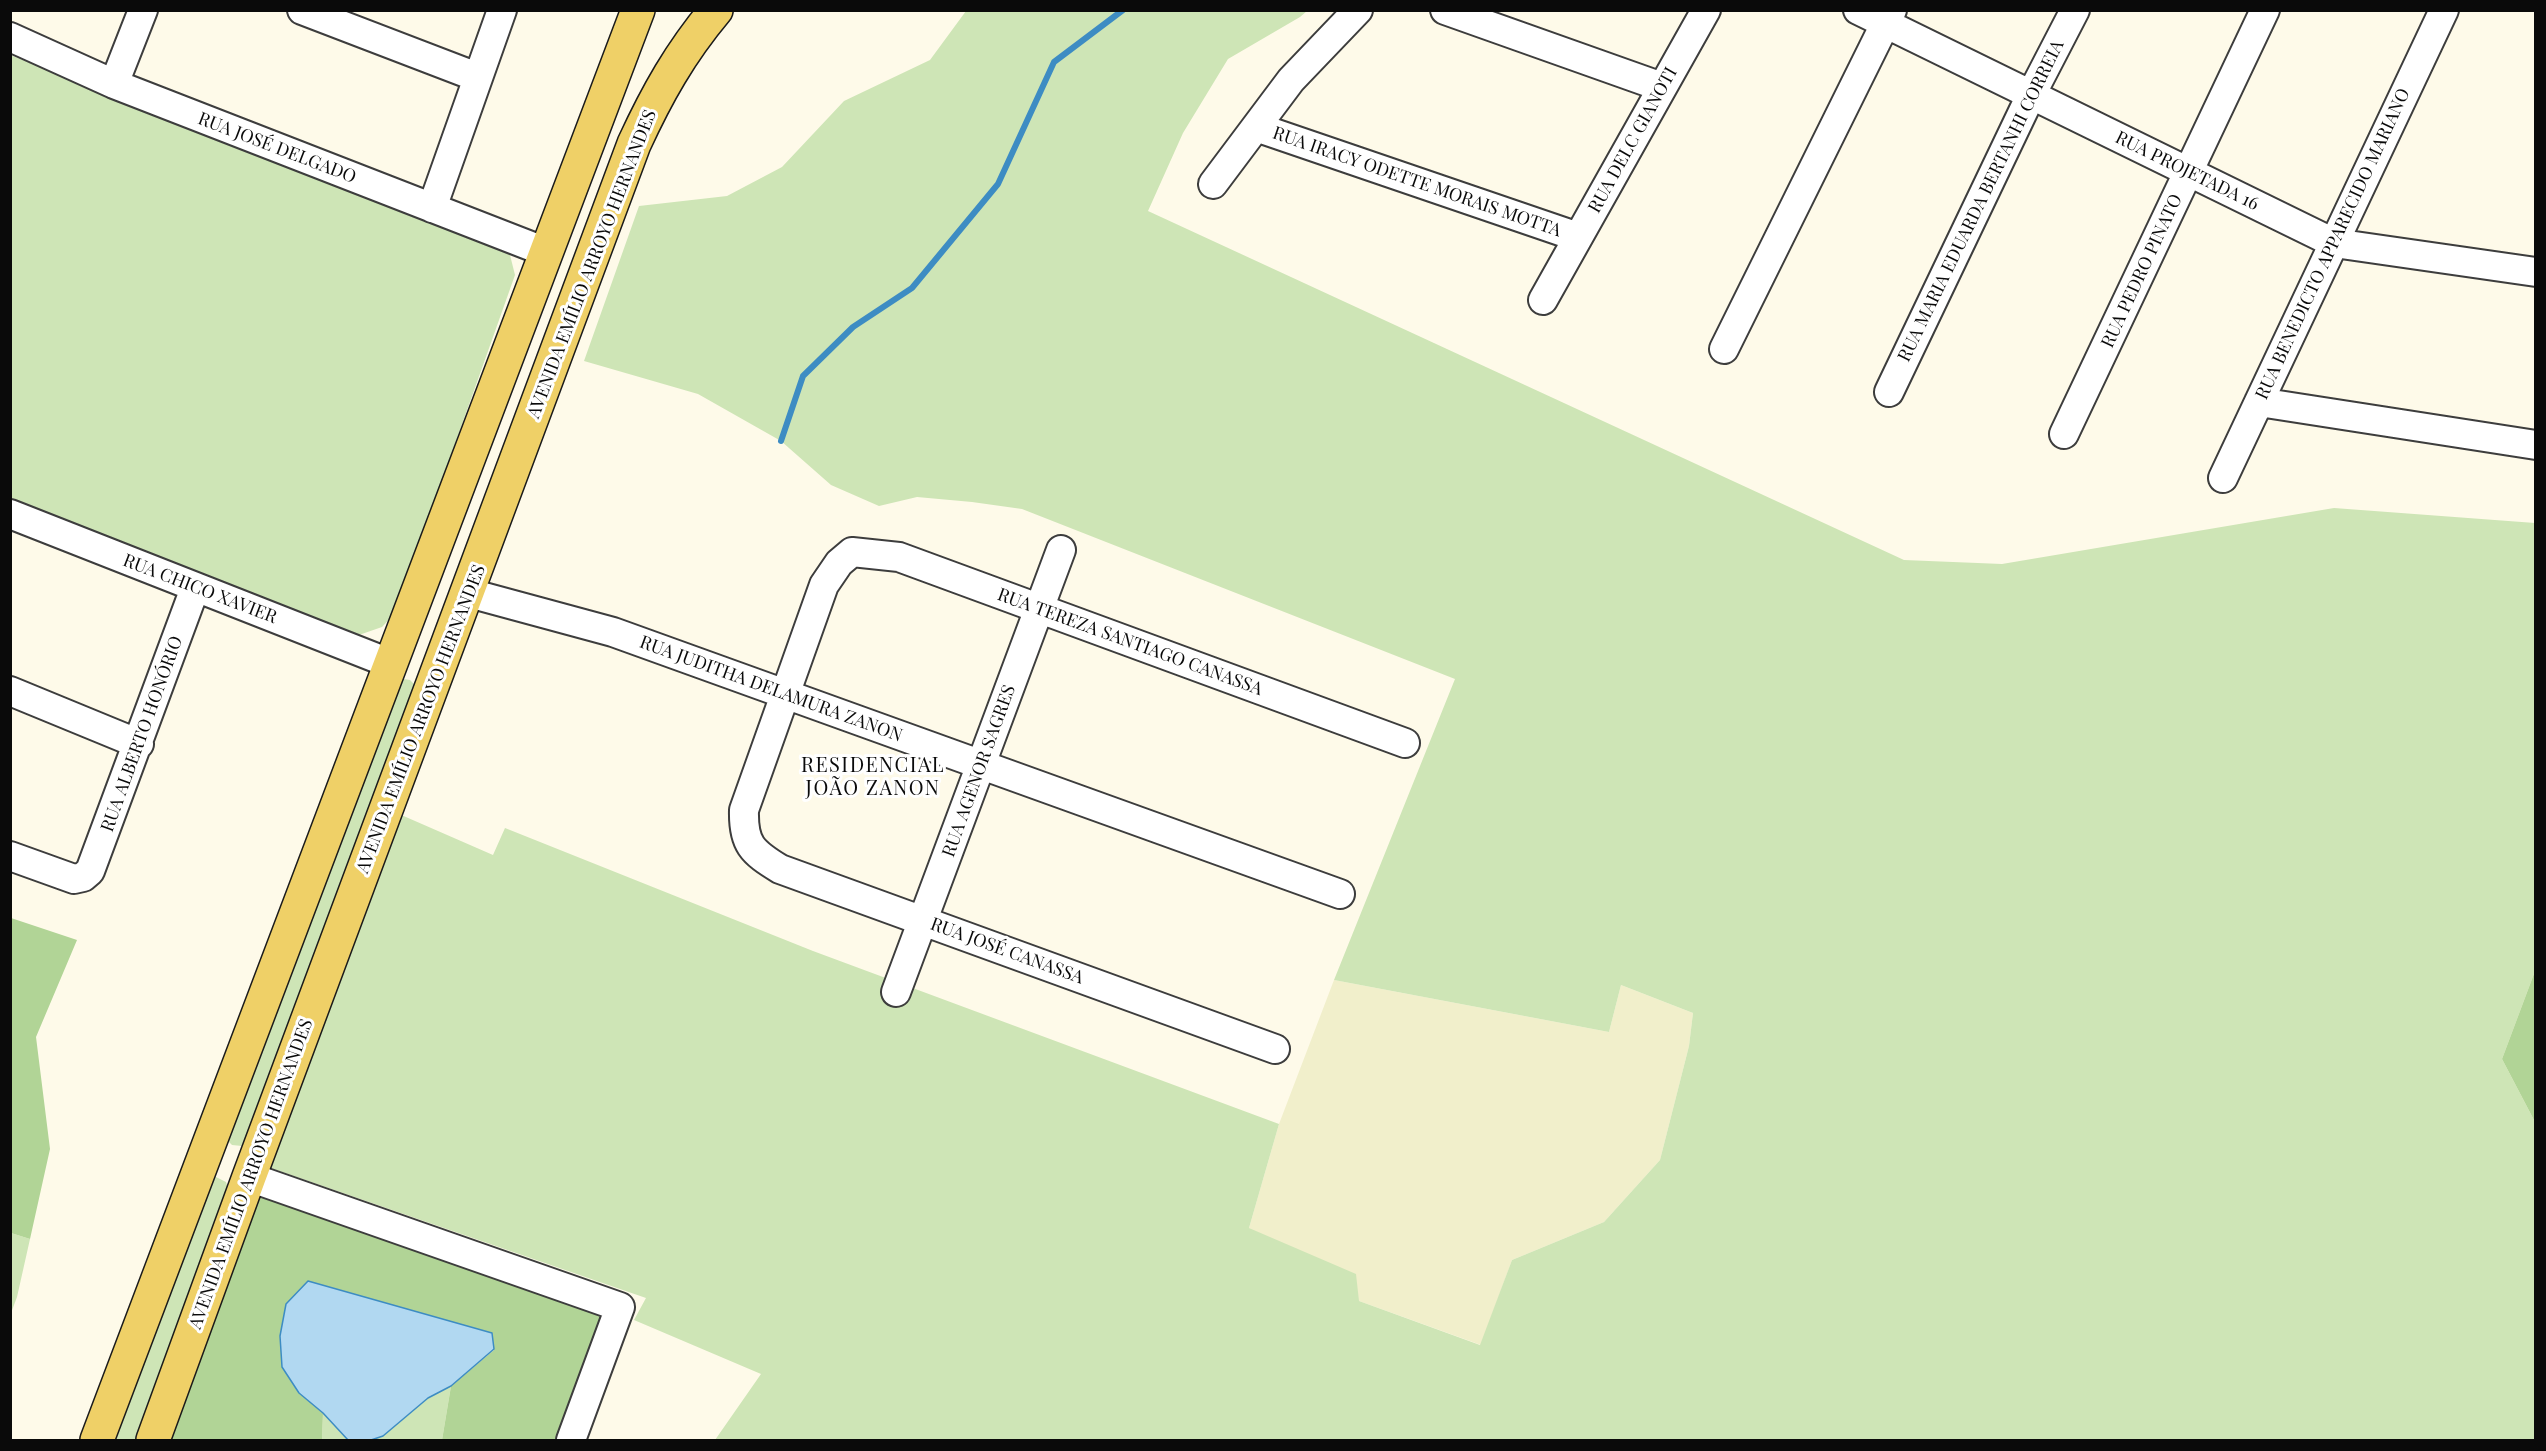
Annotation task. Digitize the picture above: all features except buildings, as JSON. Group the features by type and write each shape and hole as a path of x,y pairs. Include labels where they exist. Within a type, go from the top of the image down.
{"main road":[{"path":"97,1440 389,663 638,10"},
{"name":"AVENIDA EMÍLIO ARROYO HERNANDES","path":"153,1440 634,144 659,90 691,39 716,10"},
{"path":"546,252 589,269"},
{"path":"389,663 438,675"},
{"path":"204,1160 249,1177"}],"street":[{"path":"114,84 143,10"},
{"path":"302,10 477,78"},
{"path":"432,208 502,10"},
{"path":"1213,184 1291,80 1358,10"},
{"path":"1445,10 1478,16 1662,87"},
{"name":"RUA DELC GIANOTI","path":"1542,300 1706,10"},
{"name":"RUA PROJETADA 16","path":"1858,10 1889,17 2031,95 2334,243 2535,272"},
{"name":"RUA MARIA EDUARDA BERTANHI CORREIA","path":"1889,392 2031,95 2075,10"},
{"name":"RUA PEDRO PINATO","path":"2064,434 2265,10"},
{"name":"RUA BENEDICTO APPARECIDO MARIANO","path":"2223,478 2444,10"},
{"path":"1724,349 1889,17"},
{"name":"RUA JOSÉ DELGADO","path":"10,37 114,84 546,252"},
{"name":"RUA IRACY ODETTE MORAIS MOTTA","path":"1256,128 1578,237"},
{"path":"2259,402 2535,445"},
{"name":"RUA CHICO XAVIER","path":"10,514 389,663"},
{"name":"RUA AGENOR SAGRES","path":"896,992 1061,550"},
{"name":"RUA TEREZA SANTIAGO CANASSA","path":"785,694 824,585 839,563 852,552 899,557 1405,743"},
{"name":"RUA ALBERTO HONÓRIO","path":"10,856 64,876 83,877 94,862 195,588"},
{"name":"RUA JUDITHA DELAMURA ZANON","path":"469,593 613,632 1340,894"},
{"path":"10,691 139,744"},
{"name":"RUA JOSÉ CANASSA","path":"785,694 744,810 743,826 747,842 758,856 780,869 1275,1049"},
{"path":"249,1177 620,1307 571,1440"}],"shaded area":[{"path":"1334,980 1609,1032 1621,985 1693,1013 1689,1046 1660,1160 1604,1222 1512,1260 1481,1345 1359,1301 1249,1228 1279,1124"}],"green space":[{"path":"966,11 1307,11 1228,59 1183,133 1148,211 1904,560 2002,564 2334,508 2535,523 2535,971 2502,1059 2535,1122 2535,1440 715,1440 761,1374 634,1320 646,1298 265,1166 399,814 493,855 505,828 813,951 1279,1124 1249,1228 1356,1274 1359,1301 1480,1345 1512,1260 1604,1222 1660,1160 1689,1046 1693,1013 1621,985 1609,1032 1334,980 1455,679 1022,509 917,497 879,506 831,485 781,441 698,394 584,361 639,206 727,196 782,167 844,101 930,60"},
{"path":"10,55 495,240 510,255 515,275 395,613 382,627 356,636 11,503"},
{"path":"398,680 410,680 417,687 246,1143 242,1146 232,1145 224,1137"},
{"path":"11,918 77,940 36,1037 50,1149 30,1239 11,1233"},
{"path":"2535,971 2535,1122 2502,1059"},
{"path":"216,1177 226,1182 228,1188 137,1440 107,1440 211,1178"},
{"path":"268,1190 597,1311 603,1325 559,1440 442,1440 451,1386 494,1350 280,1336 282,1367 299,1393 323,1413 322,1440 160,1440 253,1200"},
{"path":"11,1233 30,1239 17,1297 11,1313"},
{"path":"451,1386 442,1440 371,1440 383,1436 428,1398"},
{"path":"323,1413 348,1440 322,1440"}],"water":[{"path":"308,1281 492,1333 494,1349 451,1386 428,1398 383,1436 371,1440 348,1440 323,1413 299,1393 282,1367 280,1336 286,1304"}],"waterway":[{"path":"781,441 803,376 853,327 912,288 998,184 1054,62 1123,10"}],"district":[{"name":"RESIDENCIAL JOÃO ZANON","path":"873,778"}]}
